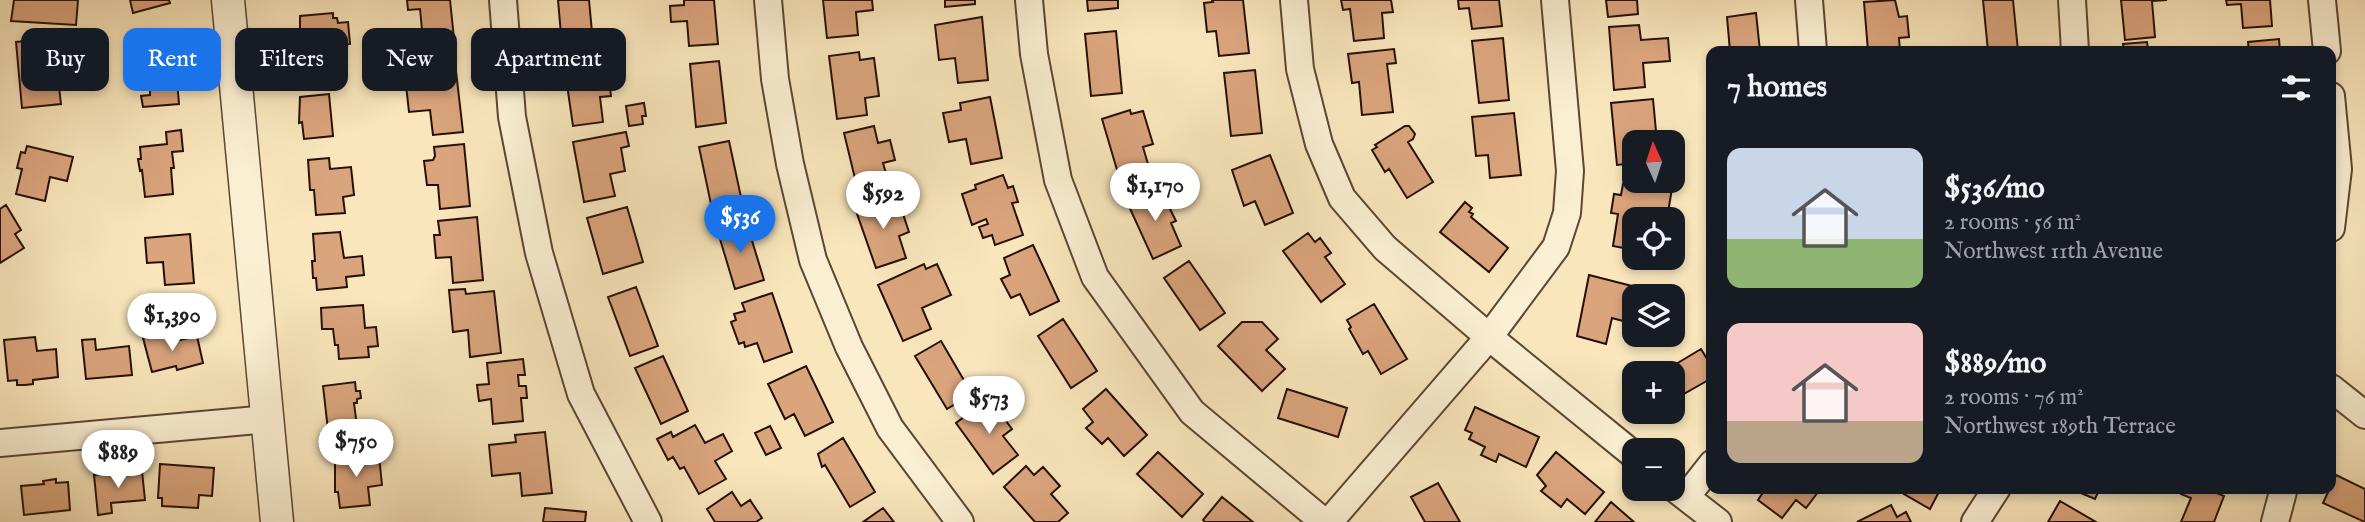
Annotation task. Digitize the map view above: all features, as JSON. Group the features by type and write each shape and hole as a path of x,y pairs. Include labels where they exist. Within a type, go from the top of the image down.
{"street":[{"path":"229,0 277,522"},
{"path":"503,0 512,117 539,253 581,394 648,522"},
{"path":"768,0 775,79 790,163 813,260 849,347 890,428 960,522"},
{"path":"1029,0 1034,54 1058,180 1095,277 1192,412 1326,522 1489,337 1556,247 1567,213 1570,171 1555,0"},
{"path":"1294,0 1300,69 1319,144 1342,198 1385,248 1622,445"},
{"path":"1809,0 1813,46"},
{"path":"2072,0 2076,46"},
{"path":"2322,0 2327,46"},
{"path":"2336,148 2336,186"},
{"path":"2336,392 2365,415"},
{"path":"0,443 268,419"},
{"path":"1685,488 1706,469"},
{"path":"1975,522 1993,494"},
{"path":"2275,522 2282,494"},
{"path":"1685,496 1718,522"}],"building":[{"path":"14,0 78,0 76,25 11,21"},
{"path":"130,0 169,0 170,3 133,13"},
{"path":"407,0 450,0 453,28 422,28 420,9 408,10"},
{"path":"558,0 589,0 592,28 560,28"},
{"path":"684,0 714,0 718,44 689,46 687,21 671,22 670,6 684,5"},
{"path":"823,0 872,0 873,10 856,12 858,35 827,38"},
{"path":"945,0 975,0 975,4 945,7"},
{"path":"1087,0 1118,0 1118,8 1088,11"},
{"path":"1212,0 1243,0 1249,53 1219,56 1216,31 1207,32 1204,3 1213,2"},
{"path":"1341,0 1391,0 1393,12 1382,13 1384,38 1354,41 1350,9 1343,10"},
{"path":"1458,0 1499,0 1502,26 1472,29 1469,8 1459,9"},
{"path":"1606,0 1637,0 1638,14 1608,17"},
{"path":"1895,0 1899,17 1907,16 1909,37 1899,38 1900,46 1868,46 1864,2"},
{"path":"1983,0 2013,0 2018,46 1988,46"},
{"path":"2121,0 2167,0 2152,1 2155,37 2125,40"},
{"path":"2226,0 2270,0 2272,26 2243,28 2241,4 2227,5"},
{"path":"333,13 333,18 337,18 338,23 348,22 350,44 348,28 300,28 300,16"},
{"path":"1756,13 1759,46 1730,46 1727,17"},
{"path":"982,17 988,80 958,83 955,58 939,60 935,25"},
{"path":"1639,25 1641,40 1668,38 1670,61 1643,63 1645,87 1614,90 1609,27"},
{"path":"1116,31 1122,93 1091,96 1085,34"},
{"path":"1503,38 1509,100 1479,103 1472,41"},
{"path":"2279,39 2280,46 2248,46 2248,42"},
{"path":"21,41 21,91 59,91 61,104 22,108 16,42"},
{"path":"2147,42 2148,46 2123,46"},
{"path":"1394,49 1396,63 1387,64 1393,112 1362,115 1359,82 1352,83 1348,54"},
{"path":"859,52 860,60 874,58 879,96 865,98 867,115 837,119 829,56"},
{"path":"719,61 726,123 696,127 690,64"},
{"path":"1255,70 1262,133 1231,136 1224,73"},
{"path":"457,80 463,132 433,135 430,110 409,112 407,91 457,91"},
{"path":"150,91 178,91 179,104 143,107 141,96 150,95"},
{"path":"568,91 610,91 611,96 600,97 603,122 573,126"},
{"path":"329,94 333,136 304,139 302,122 299,123 300,97"},
{"path":"990,97 1002,158 971,164 966,139 949,142 943,113 961,110 960,103"},
{"path":"1653,99 1656,130 1622,130 1622,164 1617,165 1611,103"},
{"path":"644,103 646,116 642,116 643,124 629,126 626,106"},
{"path":"1130,110 1131,114 1143,111 1153,144 1143,147 1150,171 1120,180 1102,119"},
{"path":"1514,113 1521,175 1490,178 1488,155 1476,156 1472,117"},
{"path":"874,126 878,143 890,140 895,160 883,163 890,187 859,195 844,133"},
{"path":"1409,126 1415,134 1408,142 1433,182 1407,198 1389,169 1385,172 1372,150 1377,147 1375,145"},
{"path":"181,130 183,151 172,152 173,194 145,197 138,159 141,159 140,147 167,144 166,132"},
{"path":"626,132 629,146 621,148 625,171 610,174 615,196 584,202 573,142"},
{"path":"729,141 742,202 712,209 699,147"},
{"path":"464,144 470,206 440,209 438,185 427,185 424,161 433,160 434,147"},
{"path":"27,146 73,157 67,181 50,177 45,201 16,194 22,169 17,168 21,152 25,153"},
{"path":"1270,155 1293,213 1265,225 1255,201 1244,206 1232,170"},
{"path":"329,158 330,169 351,167 354,195 343,197 345,213 316,215 314,190 310,190 308,160"},
{"path":"1003,175 1008,188 1013,186 1018,202 1012,203 1023,235 995,245 992,235 983,238 979,227 988,224 986,219 972,225 962,194 976,189 975,185"},
{"path":"1156,189 1161,200 1165,199 1176,221 1171,223 1181,246 1153,259 1127,202"},
{"path":"1622,190 1622,193 1671,193 1669,207 1622,207 1622,248 1613,246 1618,214 1611,213 1614,194 1621,195"},
{"path":"887,197 893,214 902,211 909,232 899,236 906,258 876,268 855,208"},
{"path":"1465,202 1472,208 1469,212 1473,214 1471,217 1508,248 1489,272 1440,232"},
{"path":"6,205 21,230 15,234 24,248 0,263 0,209"},
{"path":"627,207 643,262 603,274 587,218"},
{"path":"477,217 483,280 453,283 451,257 436,258 434,235 440,235 438,221"},
{"path":"746,221 764,280 735,289 717,229"},
{"path":"340,232 344,258 362,256 364,275 346,277 347,287 317,290 316,278 313,278 313,234"},
{"path":"1308,233 1315,242 1320,238 1331,253 1325,257 1345,284 1321,302 1283,251"},
{"path":"190,234 194,283 165,285 163,262 147,263 145,238"},
{"path":"1033,245 1059,301 1030,315 1020,294 1011,298 1001,279 1010,275 1004,258"},
{"path":"1189,261 1225,313 1200,330 1164,278"},
{"path":"924,264 926,269 937,264 951,295 922,308 931,329 903,341 878,285"},
{"path":"1589,275 1624,284 1622,284 1622,321 1612,318 1606,344 1577,336"},
{"path":"636,287 658,346 630,356 608,297"},
{"path":"465,289 466,294 494,291 501,353 470,357 468,330 453,332 449,290"},
{"path":"772,293 792,352 764,362 757,343 745,347 744,342 739,344 731,322 736,320 734,314 745,311 742,303"},
{"path":"1374,304 1407,359 1381,374 1368,351 1363,354 1347,320"},
{"path":"363,305 365,328 376,327 378,346 368,347 369,357 339,359 333,329 322,329 321,308"},
{"path":"1063,319 1097,371 1071,388 1038,336"},
{"path":"1242,322 1262,322 1278,339 1266,350 1285,369 1262,391 1218,346"},
{"path":"159,334 160,338 170,335 171,342 197,336 203,363 177,370 176,366 152,372 143,338"},
{"path":"35,337 37,351 56,349 58,377 33,380 33,384 25,385 17,385 17,380 8,381 4,340"},
{"path":"95,339 96,350 129,346 132,375 86,379 82,340"},
{"path":"941,341 972,394 947,409 915,356"},
{"path":"1701,349 1706,357 1706,381 1685,393 1685,361 1681,361"},
{"path":"663,356 688,411 661,424 635,368"},
{"path":"523,359 525,375 518,375 519,386 526,386 527,398 521,398 523,421 493,424 491,399 479,401 477,385 489,384 487,363"},
{"path":"806,366 833,422 805,436 794,414 785,419 768,384"},
{"path":"355,382 356,391 360,391 361,398 354,403 357,427 328,430 323,386"},
{"path":"1106,389 1147,435 1124,456 1108,438 1102,444 1086,428 1093,422 1083,409"},
{"path":"1287,389 1347,408 1338,437 1278,418"},
{"path":"981,404 985,410 993,404 1012,429 1003,436 1018,455 993,474 956,423"},
{"path":"1475,407 1539,437 1526,467 1499,454 1496,462 1481,455 1485,447 1469,439 1472,433 1465,430"},
{"path":"695,425 705,443 723,434 732,451 715,461 726,479 699,494 684,467 680,469 673,457 668,460 657,439 671,432 673,437"},
{"path":"770,426 781,448 766,455 755,433"},
{"path":"545,432 552,493 522,496 520,473 492,476 489,445 516,442 515,435"},
{"path":"843,438 875,492 850,507 825,465 822,467 818,454"},
{"path":"1158,452 1203,494 1182,517 1137,474"},
{"path":"1556,452 1604,492 1585,514 1567,499 1561,507 1541,491 1546,486 1537,475"},
{"path":"367,453 368,457 379,456 382,485 368,487 370,505 340,508 338,492 335,492 335,457"},
{"path":"160,464 214,468 212,496 199,495 198,508 162,506 162,498 158,498"},
{"path":"1026,466 1034,475 1043,467 1060,486 1051,494 1068,513 1058,522 1035,522 1004,487"},
{"path":"142,471 145,500 111,503 112,513 98,515 94,475"},
{"path":"2336,475 2365,489 2365,522 2323,503 2327,494 2336,494"},
{"path":"56,479 56,483 68,482 70,510 24,515 21,486 44,484 43,481"},
{"path":"1438,483 1460,522 1425,522 1411,497"},
{"path":"732,492 741,506 750,500 762,518 756,522 715,522 707,509"},
{"path":"1762,494 1816,494 1806,508 1796,500 1782,518 1758,500"},
{"path":"1904,494 1938,494 1930,509"},
{"path":"2083,494 2097,494 2095,499"},
{"path":"2181,494 2224,496 2214,522 2181,522 2191,498"},
{"path":"1222,497 1253,522 1205,522 1203,520"},
{"path":"2060,501 2096,522 2048,522"},
{"path":"1611,502 1634,522 1595,522"},
{"path":"1891,505 1897,517 1906,512 1911,522 1857,522"},
{"path":"545,508 586,512 585,522 543,522"},
{"path":"883,508 894,522 863,522"}]}
